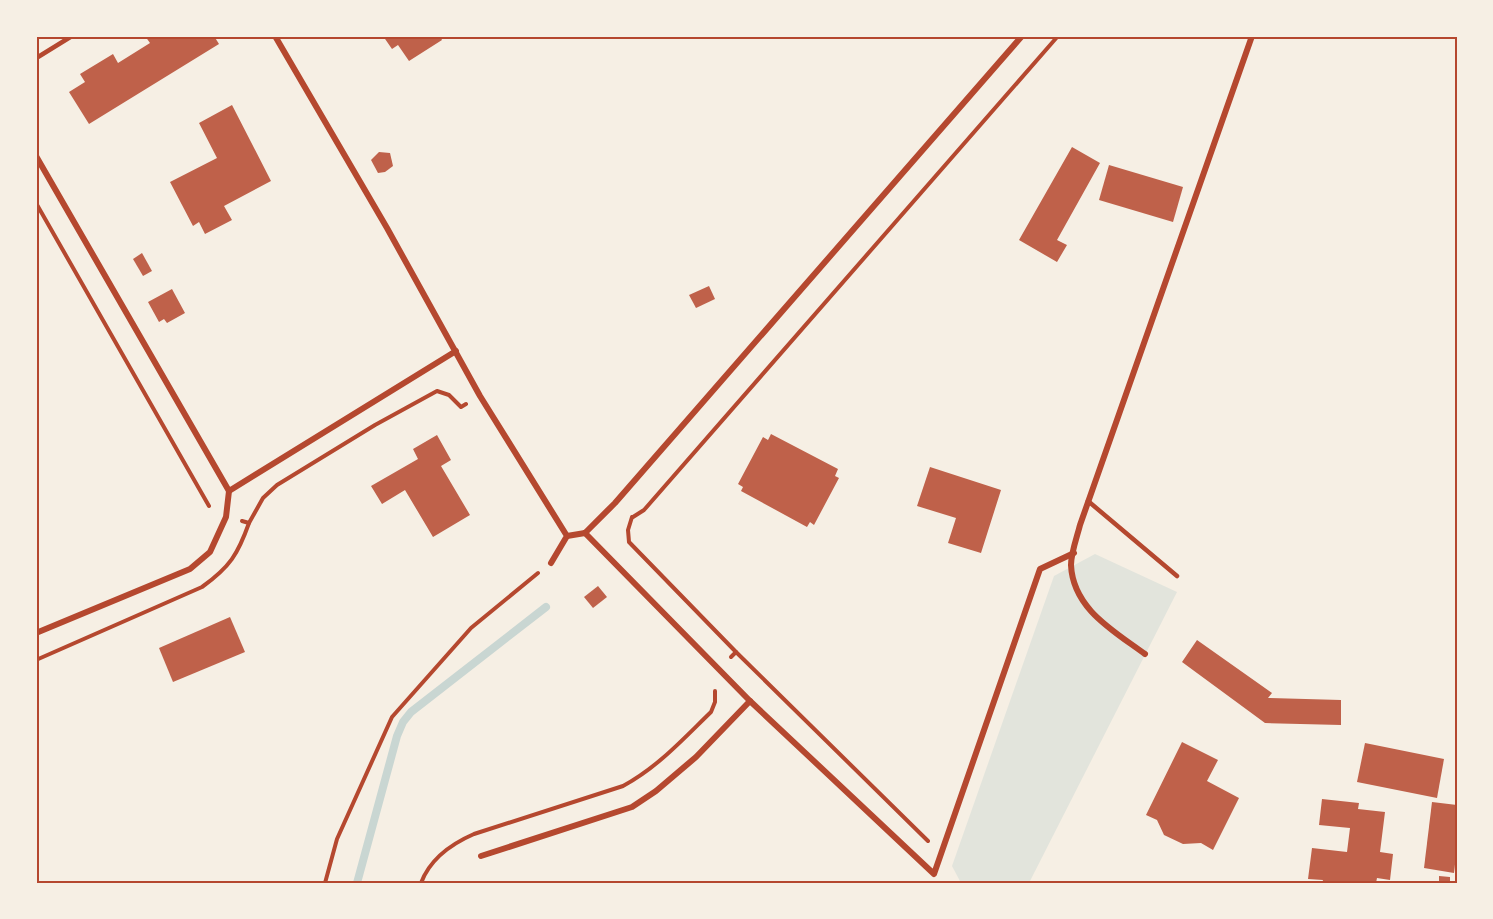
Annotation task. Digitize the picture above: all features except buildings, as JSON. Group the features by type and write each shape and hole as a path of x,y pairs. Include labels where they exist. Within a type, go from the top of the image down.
{"street":[{"path":"275,36 387,228 480,396 567,536"},
{"path":"550,563 567,536 585,533 615,502 1022,36"},
{"path":"1145,654 1090,612 1077,592 1071,565 1088,501 1252,36"},
{"path":"36,156 229,491 226,517 210,552 190,569 36,633"},
{"path":"229,491 456,351"},
{"path":"585,533 750,701 934,874 1040,569 1074,553"},
{"path":"481,856 632,807 656,791 696,757 750,701"}],"lane":[{"path":"38,57 72,36"},
{"path":"1088,501 1178,576"}],"path":[{"path":"941,854 636,550 629,542 628,530 633,518 644,510 675,475 1058,36"},
{"path":"36,203 212,510 226,517"},
{"path":"249,523 262,498 277,485 375,425 437,391 449,395 461,407 480,396"},
{"path":"615,502 633,518"},
{"path":"325,883 337,838 392,717 471,628 550,563"},
{"path":"421,883 425,872 440,855 457,842 474,834 623,786 648,772 711,712 716,692 709,681 736,651"}],"shaded area":[{"path":"1095,554 1177,592 1029,883 961,883 952,866 1054,576"}],"waterway":[{"path":"357,883 397,736 403,722 411,712 546,607"}]}
